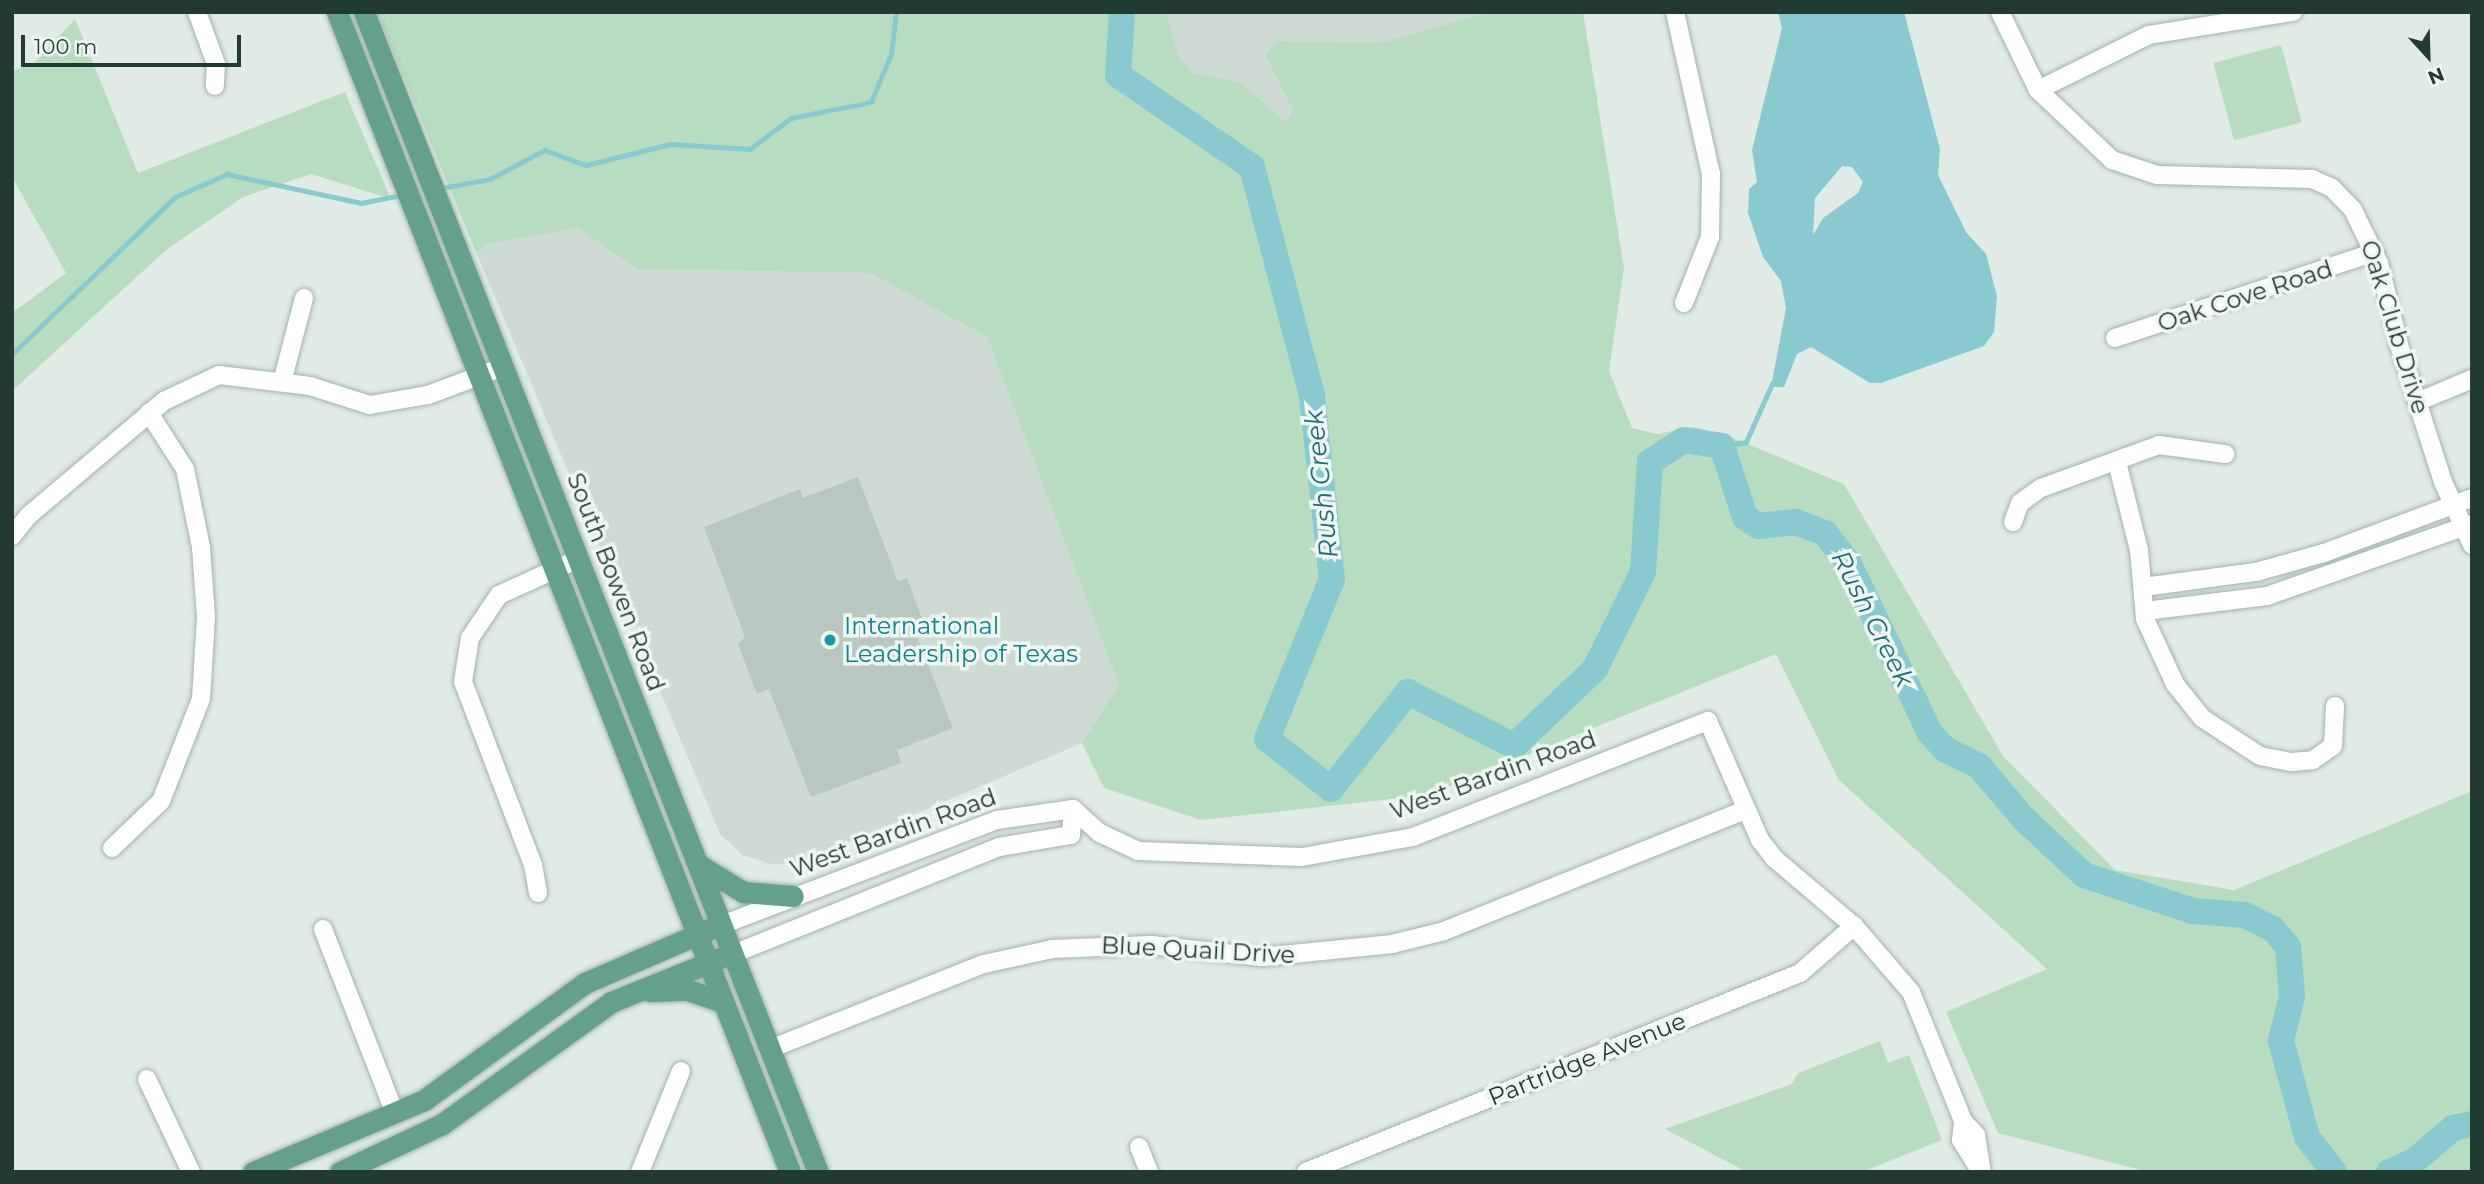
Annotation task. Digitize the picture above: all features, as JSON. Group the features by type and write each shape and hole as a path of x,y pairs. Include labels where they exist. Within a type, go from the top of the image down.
{"main road":[{"name":"South Bowen Road","path":"337,12 393,148 790,1172"},
{"name":"South Bowen Road","path":"364,12 818,1172"},
{"path":"696,861 743,892 793,896"},
{"name":"West Bardin Road","path":"253,1172 424,1100 585,983 722,925"},
{"name":"West Bardin Road","path":"340,1172 442,1124 577,1023 627,995 733,954"},
{"path":"627,995 671,989 723,1002"}],"street":[{"path":"197,12 216,64 215,86"},
{"path":"1675,12 1711,174 1710,237 1684,303"},
{"name":"Oak Club Drive","path":"2000,12 2038,90 2112,160 2157,175 2312,179 2332,188 2353,210 2375,252 2417,402 2454,504 2468,526 2472,545"},
{"path":"2038,90 2149,35 2292,12"},
{"name":"Oak Cove Road","path":"2115,338 2375,252"},
{"path":"282,382 304,298"},
{"path":"12,536 28,516 149,413 184,388 219,375 282,382 370,405 428,395 503,367"},
{"path":"2417,402 2472,379"},
{"path":"112,848 161,802 201,699 206,617 201,547 185,469 149,413"},
{"path":"2012,522 2020,503 2041,488 2159,445 2224,454"},
{"path":"2117,462 2143,587 2145,611 2175,684 2223,736 2260,756 2292,762 2325,755 2336,736 2335,706"},
{"path":"2143,587 2256,572 2324,553 2472,498"},
{"path":"2145,611 2266,596 2468,526"},
{"path":"538,893 533,865 463,682 470,638 499,595 578,559"},
{"name":"West Bardin Road","path":"722,925 997,820 1073,809 1100,833 1138,851 1301,857 1413,837 1708,721 1745,810"},
{"name":"West Bardin Road","path":"733,954 999,847 1070,835 1073,809"},
{"path":"1745,810 1775,859 1854,926 1911,992 1963,1121 1961,1140 1982,1172"},
{"name":"Blue Quail Drive","path":"770,1049 984,964 1052,949 1151,945 1262,957 1318,955 1405,941 1444,931 1745,810"},
{"name":"Partridge Avenue","path":"1306,1172 1800,974 1854,926"},
{"path":"323,929 395,1114"},
{"path":"640,1172 681,1071"},
{"path":"147,1079 191,1172"},
{"path":"1139,1147 1149,1172"}],"shaded area":[{"path":"1166,12 1489,12 1384,42 1277,41 1265,55 1293,110 1286,122 1240,82 1194,73 1179,57"},
{"path":"578,228 637,269 870,273 987,337 1119,685 1082,743 800,863 772,864 742,855 720,834 476,252 487,244"}],"green space":[{"path":"377,12 1166,12 1179,57 1194,73 1240,82 1286,122 1293,110 1265,55 1277,41 1384,42 1489,12 1583,12 1624,268 1609,371 1632,428 1657,434 1693,427 1728,436 1844,484 2003,756 2115,870 2234,890 2470,792 2472,1172 2148,1172 1998,1133 1946,1012 2047,969 1839,780 1776,654 1428,795 1201,820 1104,788 1082,743 1119,685 987,337 870,273 637,269 578,228 487,244 476,252"},
{"path":"75,19 138,173 345,92 391,199 311,174 243,197 166,250 12,391 12,313 66,273 12,177 12,72 35,62"},
{"path":"2281,45 2302,122 2234,140 2213,63"},
{"path":"1880,1041 1888,1063 1909,1055 1942,1140 1862,1172 1747,1172 1665,1129 1792,1084 1798,1073"}],"water":[{"path":"1778,12 1904,12 1940,149 1938,175 1966,232 1986,254 1997,296 1994,332 1984,346 1881,383 1870,383 1811,347 1797,354 1784,387 1771,387 1786,308 1781,281 1763,257 1748,213 1749,189 1757,182 1752,150 1782,28","holes":["1842,166 1852,167 1863,182 1858,193 1823,218 1813,235 1815,198"]}],"building":[{"name":"International Leadership of Texas","path":"858,477 898,581 907,578 927,632 917,636 953,728 897,750 901,763 811,797 769,689 757,694 738,644 745,637 704,527 800,489 803,498"}],"waterway":[{"path":"441,188 490,179 545,150 586,165 671,144 750,149 791,118 871,102 891,54 896,12"},
{"name":"Rush Creek","path":"1122,12 1118,75 1252,167 1312,396 1332,579 1267,739 1331,789 1408,692 1514,746 1595,669 1643,572 1650,462 1684,440 1722,446 1745,517 1758,526 1796,522 1825,533 1849,564 1930,733 1946,750 1979,766 2024,819 2084,875 2193,911 2245,915 2273,929 2288,947 2292,996 2281,1041 2307,1137 2334,1172"},
{"path":"12,354 175,197 227,174 361,203 401,195"},
{"path":"1722,446 1746,442 1772,384"},
{"name":"Rush Creek","path":"2389,1172 2413,1162 2453,1128 2472,1124"}],"place":[{"name":"International Leadership of Texas","path":"830,640"}]}
